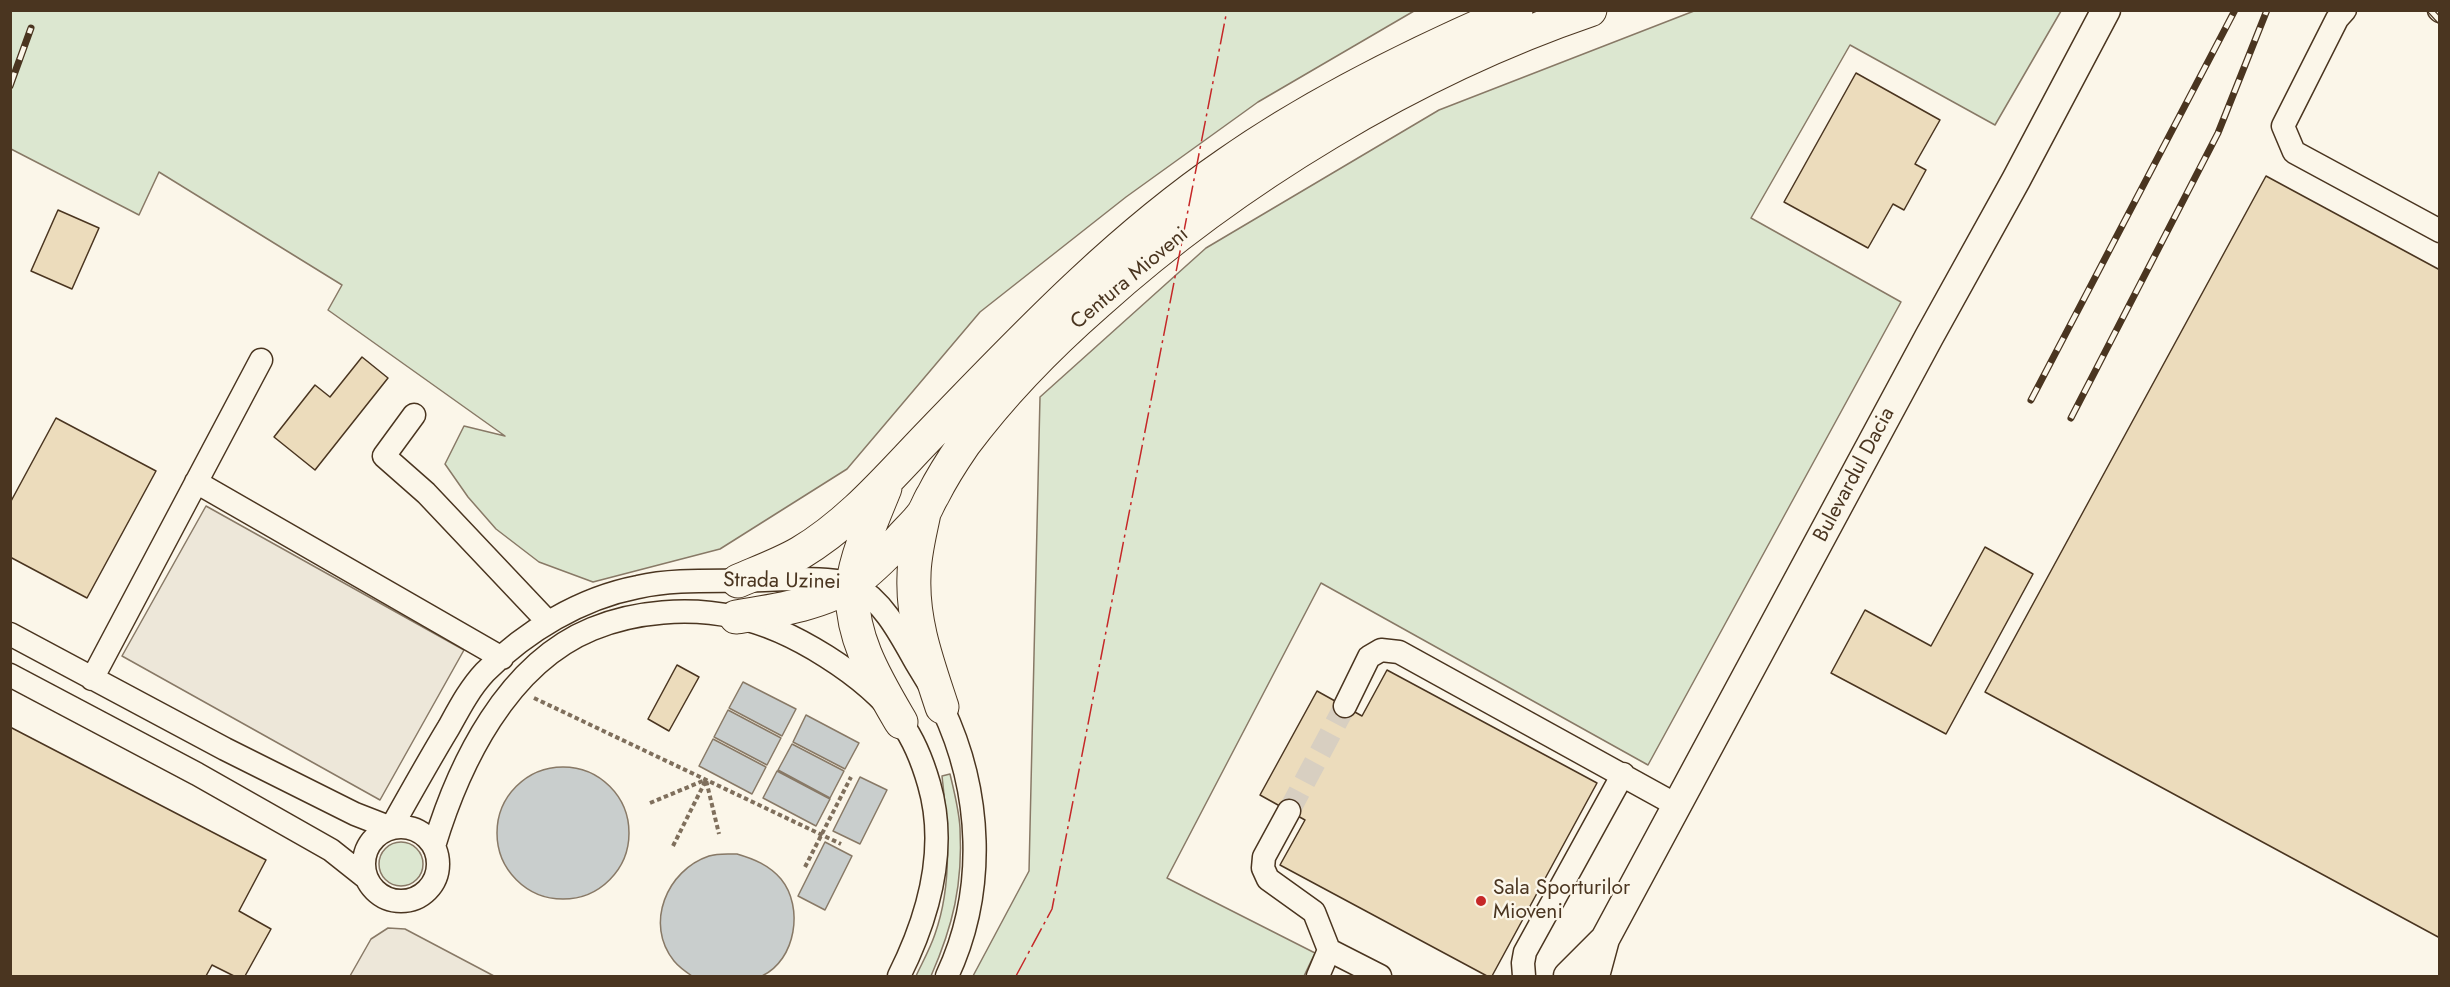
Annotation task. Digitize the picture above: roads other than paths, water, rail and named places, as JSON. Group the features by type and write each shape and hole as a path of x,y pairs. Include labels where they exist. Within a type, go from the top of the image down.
{"highway":[{"name":"Centura Mioveni","path":"736,617 818,599 853,583 890,549 924,513 963,445 1008,392 1056,325 1083,281 1165,212 1227,164 1344,94 1479,26 1516,10"},
{"name":"Centura Mioveni","path":"738,581 799,554 826,536 1056,325 1098,302 1229,199 1306,147 1400,93 1512,40 1590,10"},
{"path":"888,480 871,523 853,583 854,614 867,658 900,722"},
{"path":"924,513 914,576 915,601 918,627 942,707"}],"main road":[{"name":"Bulevardul Dacia","path":"1605,939 2106,10"},
{"path":"1568,976 1605,939"},
{"path":"1595,976 1605,939"}],"street":[{"path":"2345,10 2337,19 2283,126 2294,152 2439,231"},
{"path":"93,679 261,360"},
{"path":"414,415 384,456 426,493 548,622"},
{"path":"196,482 502,658"},
{"name":"Strada Uzinei","path":"391,828 472,686 502,658 548,622 568,611 607,594 640,586 790,578 853,583 888,616 942,707 963,764 969,788 973,811 974,884 966,926 948,976"},
{"name":"Strada Uzinei","path":"434,846 453,789 490,723 514,689 534,669 567,643 591,629 633,617 703,613 736,617 782,633 855,675 900,722 922,762 934,813 936,839 929,901 919,931 899,976"},
{"path":"10,634 355,814 391,828"},
{"path":"1345,706 1369,657 1382,650 1399,652 1678,806"},
{"path":"10,675 331,849 365,877"},
{"path":"1524,976 1523,963 1526,952 1623,774"},
{"path":"1289,811 1264,857 1263,868 1268,879 1314,912 1329,950 1380,976"},
{"path":"403,826 416,829 434,846 438,858 438,870 434,882 416,899 404,902 392,901 380,896 371,888 365,877 363,865 370,842 379,833 403,826"},
{"path":"1318,976 1329,950"}],"tunnel":[{"path":"1289,811 1345,706"}],"railway":[{"path":"2031,400 2235,10"},
{"path":"2071,418 2218,133 2267,10"},
{"path":"2430,10 2440,21"},
{"path":"10,86 31,28"}],"place":[{"name":"Sala Sporturilor Mioveni","path":"1481,901"}]}
